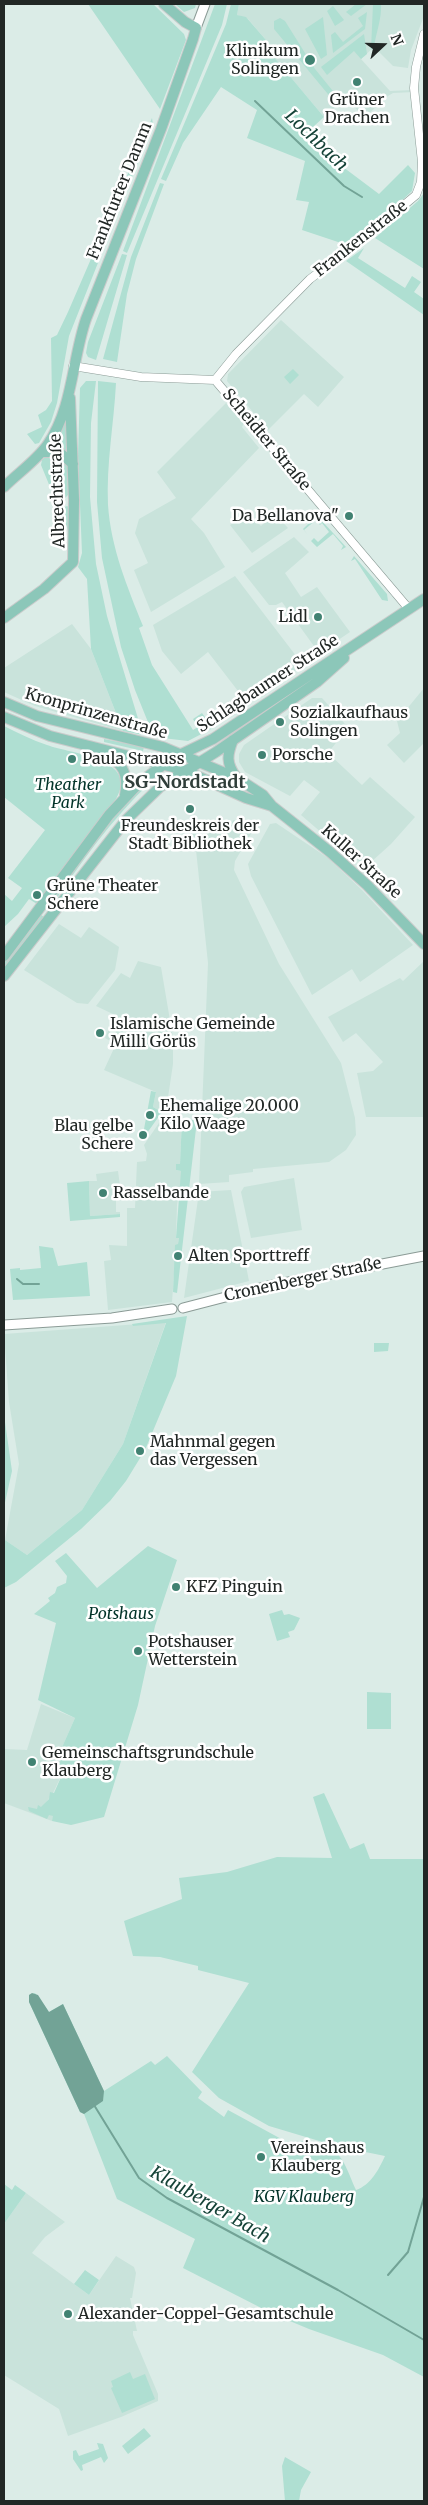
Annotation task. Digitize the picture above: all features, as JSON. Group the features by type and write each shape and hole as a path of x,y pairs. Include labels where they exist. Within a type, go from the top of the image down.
{"main road":[{"path":"164,4 185,22 196,28"},
{"name":"Frankfurter Damm","path":"70,390 73,366 86,319 161,129 205,4"},
{"path":"4,487 42,452 58,425 70,390"},
{"name":"Albrechtstraße","path":"4,618 44,589 73,562 75,546 70,390"},
{"path":"42,452 59,452 72,464"},
{"name":"Schlagbaumer Straße","path":"4,956 125,795 172,761 209,741 296,682 362,642 424,599"},
{"name":"Schlagbaumer Straße","path":"197,760 233,740 317,682 362,642"},
{"name":"Kronprinzenstraße","path":"4,702 37,716 163,747 172,761 184,770"},
{"name":"Kronprinzenstraße","path":"4,717 50,736 172,761"},
{"path":"50,736 71,746 109,757 119,762 126,775 125,795"},
{"path":"233,740 227,758 230,768 237,778"},
{"path":"4,976 126,820 162,785 197,760 209,741"},
{"name":"Kuller Straße","path":"172,761 197,760 237,778 263,795 272,806 330,852 367,885 424,944"},
{"path":"162,785 172,761"},
{"name":"Kuller Straße","path":"184,770 246,798 272,806"},
{"name":"Cronenberger Straße","path":"182,1308 268,1286 424,1256"},
{"path":"4,1325 107,1319 172,1309"}],"street":[{"name":"Frankenstraße","path":"215,380 310,279 367,236 416,194 421,182 422,162 414,88 416,67 424,34"},
{"name":"Scheidter Straße","path":"73,366 117,374 215,380 409,609"}],"shaded area":[{"name":"Klinikum Solingen","path":"239,4 424,4 424,16 411,50 408,68 393,66 374,47 361,59 390,91 414,90 414,92 393,93 364,118 346,97 324,117 262,43 266,40 248,19 237,15"},
{"path":"281,320 344,377 318,407 304,394 268,430 227,381 228,374"},
{"path":"226,403 244,423 242,427 259,448 191,519 204,533 225,567 151,612 134,570 148,563 135,533 139,519 176,498 157,472"},
{"path":"248,513 261,526 274,513 288,528 252,553 230,525"},
{"path":"294,537 309,552 285,573 301,597 317,587 350,632 319,653 282,602 276,605 269,605 243,572"},
{"path":"235,576 303,665 248,704 208,652 181,674 162,651 153,625"},
{"path":"72,624 91,649 123,731 35,706 4,692 4,668"},
{"path":"424,688 424,743 404,763 387,745 400,733 397,721"},
{"path":"312,698 322,698 345,724 336,734 339,739 328,753 362,785 370,777 415,817 391,844 371,862 359,861 346,850 344,852 301,815 320,792 304,780 290,796 245,772 239,762 239,754 244,745"},
{"path":"233,820 239,822 239,826 252,832 235,861 234,870 279,964 341,1063 355,1118 356,1135 346,1150 329,1162 253,1169 253,1172 229,1175 229,1182 199,1184 208,963 196,850 190,829 197,827 226,836"},
{"path":"276,823 328,858 362,890 413,945 360,982 352,969 312,995 251,876 248,864 270,824"},
{"path":"59,924 81,938 89,927 119,947 115,970 88,1004 77,1003 24,970"},
{"path":"138,961 161,967 173,1038 173,1064 167,1104 162,1112 153,1107 156,1092 104,1070 116,1044 105,1038 115,1015 96,1006 121,973 130,978"},
{"path":"424,961 424,1117 366,1117 357,1073 373,1071 383,1062 356,1033 343,1042 328,1017 400,978 403,981"},
{"path":"166,1118 182,1119 180,1165 176,1170 181,1171 176,1238 179,1238 178,1245 176,1245 172,1302 108,1310 104,1261 111,1260 109,1245 127,1246 127,1208 135,1208 137,1162 146,1161 147,1154 144,1145 161,1120"},
{"name":"Rasselbande","path":"118,1171 120,1186 119,1191 116,1191 116,1212 120,1212 120,1214 90,1216 89,1181 97,1181 96,1174"},
{"path":"294,1178 302,1230 251,1238 241,1192 244,1187"},
{"path":"231,1190 249,1281 184,1298 199,1192"},
{"path":"166,1322 123,1444 82,1510 27,1555 5,1540 19,1464 9,1402 4,1334"},
{"name":"Gemeinschaftsgrundschule Klauberg","path":"41,1704 75,1718 59,1754 63,1755 65,1768 53,1793 44,1805 54,1816 52,1821 4,1803 4,1749 27,1750"},
{"path":"32,1993 38,1995 49,2012 63,2004 104,2091 103,2101 84,2114 80,2112 29,2002 29,1995"},
{"name":"Alexander-Coppel-Gesamtschule","path":"26,2193 65,2222 45,2237 32,2253 89,2295 116,2256 134,2267 136,2273 132,2298 130,2298 137,2331 133,2331 133,2335 158,2394 158,2401 121,2417 68,2436 59,2409 4,2375 4,2224"}],"green space":[{"path":"88,4 153,4 184,34 186,40 160,109"},
{"path":"175,4 196,4 195,8 184,12"},
{"path":"215,4 227,4 222,25 127,253 123,251"},
{"path":"231,4 239,4 237,15 246,17 266,40 263,44 324,117 303,136 330,165 335,161 379,194 408,165 415,173 412,191 367,233 344,244 302,230 309,202 296,200 305,161 247,138 257,110 221,87 183,143 166,181 161,179 226,24"},
{"path":"356,4 367,4 351,16 346,12"},
{"path":"373,4 381,4 381,9 374,47 371,50"},
{"path":"333,6 344,20 335,26 327,11"},
{"path":"367,12 365,29 333,53 331,35 335,32 343,42 363,26 358,18"},
{"path":"323,17 327,55 321,59 305,29"},
{"path":"280,18 285,21 315,69 341,101 337,105 274,29 274,21"},
{"path":"364,34 367,54 361,59 354,51 327,75 321,67"},
{"path":"152,118 153,124 69,336 57,403 51,422 39,443 35,444 27,434 42,427 38,415 46,410 52,401 51,338 57,335 68,312"},
{"path":"160,183 164,184 136,259 127,294 117,362 103,359 131,257"},
{"path":"424,193 424,269 375,238 418,201"},
{"path":"364,248 358,258 405,288 412,276 421,282 414,292 424,299 424,315 346,261"},
{"path":"122,254 127,255 96,360 88,357 86,353 88,342"},
{"path":"293,369 299,375 290,384 284,377"},
{"path":"86,381 96,381 91,423 90,497 96,564 107,616 143,735 123,731 91,649 87,579 78,567 82,553 78,456 80,388"},
{"path":"98,381 116,383 109,459 108,505 116,552 143,626 139,628 152,665 193,730 198,727 193,719 202,713 213,728 188,741 154,737 135,690 121,647 102,558 97,502"},
{"path":"64,417 67,418 67,452 51,448"},
{"path":"48,455 57,455 67,465 68,495 63,500 55,499 41,465 42,460"},
{"path":"67,506 70,508 70,536 60,509"},
{"path":"319,519 346,547 341,550 343,546 333,534 317,547 311,541 314,538 318,542 329,532 322,523 320,525 316,520 304,530 308,535 303,529 312,520"},
{"path":"354,556 387,594 388,601 382,600 355,559 351,561"},
{"name":"Theather Park","path":"4,726 41,743 100,760 111,766 119,775 121,785 116,799 37,904 29,899 18,914 4,927 4,894 12,901 22,888 8,878 45,830 4,797"},
{"path":"104,739 144,747 143,751 104,742"},
{"path":"150,779 152,781 96,843 48,911 44,908 128,799"},
{"path":"40,914 44,917 4,969 4,962"},
{"path":"151,1091 156,1092 153,1107 162,1112 142,1140"},
{"path":"182,1119 197,1120 177,1293 173,1292 175,1245 178,1244 179,1238 176,1238 181,1171 176,1170 176,1164 180,1164"},
{"path":"89,1181 90,1216 120,1214 120,1217 70,1221 67,1183"},
{"path":"39,1246 53,1248 58,1266 87,1262 90,1296 13,1300 10,1269 41,1268"},
{"path":"187,1316 176,1376 145,1450 126,1481 110,1501 81,1529 16,1582 4,1588 5,1540 27,1555 82,1510 123,1444 166,1323 133,1326 132,1324"},
{"path":"374,1343 389,1343 388,1351 374,1352"},
{"path":"4,1415 12,1471 4,1507"},
{"name":"Potshaus","path":"148,1546 177,1560 155,1626 138,1705 104,1817 71,1825 52,1821 53,1816 49,1815 47,1819 29,1811 28,1807 37,1809 38,1805 41,1807 49,1799 50,1792 54,1793 65,1768 59,1765 62,1756 59,1754 75,1718 38,1700 56,1623 34,1614 50,1601 48,1598 55,1593 57,1587 66,1583 67,1576 55,1561 66,1553 97,1588"},
{"path":"282,1610 284,1615 289,1614 300,1618 294,1630 288,1632 290,1637 277,1641 269,1614"},
{"path":"367,1692 391,1693 391,1729 367,1729"},
{"name":"KGV Klauberg","path":"324,1793 350,1849 364,1843 370,1859 424,1859 424,2377 383,2355 273,2314 183,2268 195,2239 117,2199 84,2114 80,2112 29,2002 29,1995 35,1993 49,2012 63,2004 104,2091 151,2061 155,2065 167,2056 202,2092 198,2098 224,2117 228,2110 296,2147 301,2141 332,2151 342,2160 356,2190 361,2188 377,2171 385,2156 336,2146 269,2126 219,2098 192,2072 249,1983 198,1970 198,1966 160,1957 133,1956 124,1921 182,1899 179,1878 227,1872 277,1857 332,1858 313,1797"},
{"path":"4,2184 12,2190 15,2185 26,2193 4,2224"},
{"path":"85,2270 99,2280 89,2295 74,2284"},
{"path":"130,2372 133,2379 145,2374 155,2399 122,2413 111,2388 113,2387 111,2381"},
{"path":"144,2428 151,2436 128,2454 122,2446"},
{"path":"97,2443 103,2444 108,2458 104,2463 101,2457 82,2465 83,2470 81,2471 73,2459 73,2451 76,2450 79,2456 99,2449"},
{"path":"285,2457 311,2472 301,2490 299,2501 285,2501 282,2466"}],"waterway":[{"name":"Lochbach","path":"255,101 344,186 362,197"},
{"path":"17,1279 23,1284 39,1284"},
{"name":"Klauberger Bach","path":"94,2105 139,2178 167,2198 338,2290 424,2340"},
{"path":"388,2275 408,2252 424,2197"}],"place":[{"name":"Klinikum Solingen","path":"310,60"},
{"name":"Grüner Drachen","path":"357,82"},
{"name":"Da Bellanova\"","path":"349,516"},
{"name":"Lidl","path":"318,617"},
{"name":"Sozialkaufhaus Solingen","path":"280,722"},
{"name":"Porsche","path":"262,755"},
{"name":"Paula Strauss","path":"72,759"},
{"name":"Freundeskreis der Stadt Bibliothek","path":"190,809"},
{"name":"Grüne Theater Schere","path":"37,895"},
{"name":"Islamische Gemeinde Milli Görüs","path":"100,1033"},
{"name":"Ehemalige 20.000 Kilo Waage","path":"150,1115"},
{"name":"Blau gelbe Schere","path":"143,1135"},
{"name":"Rasselbande","path":"103,1193"},
{"name":"Alten Sporttreff","path":"178,1256"},
{"name":"Mahnmal gegen das Vergessen","path":"140,1451"},
{"name":"KFZ Pinguin","path":"176,1587"},
{"name":"Potshauser Wetterstein","path":"138,1651"},
{"name":"Gemeinschaftsgrundschule Klauberg","path":"32,1762"},
{"name":"Vereinshaus Klauberg","path":"261,2157"},
{"name":"Alexander-Coppel-Gesamtschule","path":"68,2314"}],"district":[{"name":"SG-Nordstadt","path":"185,783"}]}
